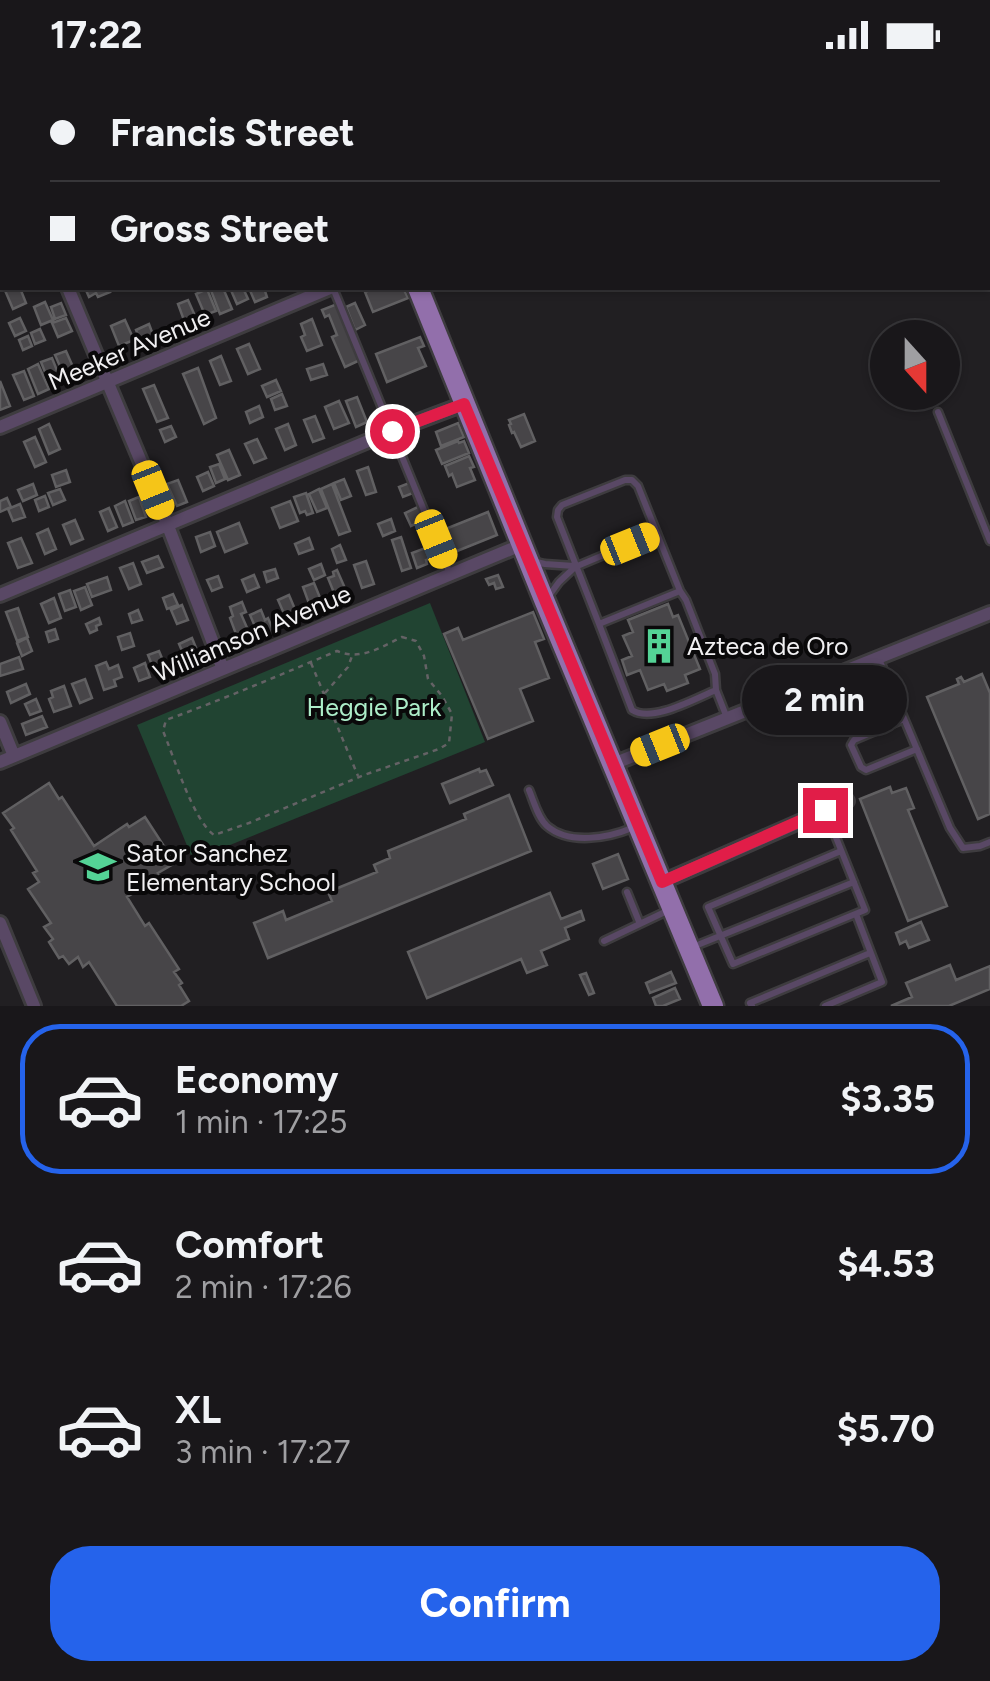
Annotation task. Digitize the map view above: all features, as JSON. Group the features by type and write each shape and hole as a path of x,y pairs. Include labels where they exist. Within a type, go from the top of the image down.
{"main road":[{"path":"419,290 713,1006"}],"street":[{"path":"69,290 223,669"},
{"name":"Meeker Avenue","path":"0,427 327,290"},
{"path":"0,595 464,404"},
{"name":"Williamson Avenue","path":"0,762 451,575 524,552"},
{"path":"613,764 990,613"},
{"path":"0,722 14,756"},
{"path":"662,882 847,801"},
{"path":"0,922 34,1006"}],"lane":[{"path":"333,290 451,575"},
{"path":"938,412 990,540"},
{"path":"716,690 652,715 632,710 557,517 562,505 624,480 632,480 638,486 715,674 716,690 728,718"},
{"path":"545,602 576,566 656,533"},
{"path":"524,552 544,564 576,566"},
{"path":"599,624 680,591"},
{"path":"879,658 950,828 964,848 990,842"},
{"path":"904,719 854,740 856,756 866,770 917,749"},
{"path":"529,790 542,822 550,829 595,838 612,836 638,825"},
{"path":"825,810 842,852 865,910 733,964 708,907 842,852"},
{"path":"689,948 854,882"},
{"path":"627,892 640,924"},
{"path":"604,941 673,909"},
{"path":"824,1006 882,982 856,914"},
{"path":"752,1006 750,1003 871,952"}],"path":[{"path":"402,636 416,641 424,656 428,679 452,714 449,742 440,749 214,835 190,800 163,731 166,720 311,662 336,651 366,654 402,636"},
{"path":"324,693 348,667 353,655"},
{"path":"311,662 358,778"}],"green space":[{"name":"Heggie Park","path":"430,603 485,742 193,860 137,725"}],"building":[{"path":"5,290 21,290 26,303 13,309"},
{"path":"86,290 110,292 98,297 96,293 89,297"},
{"path":"207,290 216,311 205,315 196,294"},
{"path":"211,290 224,290 232,309 220,314"},
{"path":"231,290 244,290 248,299 237,304"},
{"path":"250,290 265,290 267,297 255,302"},
{"path":"404,290 408,298 373,312 365,292"},
{"path":"188,300 196,318 185,323 178,304"},
{"path":"45,302 53,320 41,325 34,307"},
{"path":"61,303 66,315 55,319 51,307"},
{"path":"355,303 365,325 355,330 346,307"},
{"path":"337,304 360,360 345,367 332,337 337,335 329,315 325,317 322,310"},
{"path":"20,318 26,331 15,336 9,323"},
{"path":"66,318 72,331 58,337 52,323"},
{"path":"312,319 322,345 307,351 301,324"},
{"path":"125,320 134,340 119,346 111,326"},
{"path":"149,324 156,343 143,348 136,330"},
{"path":"40,329 45,340 35,344 31,333"},
{"path":"28,336 32,346 23,350 19,340"},
{"path":"420,337 424,346 418,348 426,366 387,382 376,354"},
{"path":"249,344 260,369 248,374 237,349"},
{"path":"66,351 77,376 66,380 55,355"},
{"path":"221,356 231,381 220,385 210,361"},
{"path":"52,358 62,383 51,387 41,362"},
{"path":"38,364 49,389 38,394 28,369"},
{"path":"323,364 327,375 311,380 307,369"},
{"path":"198,368 216,418 204,424 183,374"},
{"path":"24,371 34,396 24,400 13,375"},
{"path":"276,380 281,391 267,397 262,386"},
{"path":"0,381 10,406 0,410"},
{"path":"154,385 168,418 157,422 143,389"},
{"path":"282,394 287,406 275,410 271,399"},
{"path":"357,397 367,422 356,427 346,401"},
{"path":"339,401 349,423 334,429 325,407"},
{"path":"259,406 263,417 250,423 246,412"},
{"path":"524,414 535,441 521,447 509,420"},
{"path":"315,416 324,438 313,442 304,420"},
{"path":"458,423 464,437 441,446 436,432"},
{"path":"49,424 60,449 49,454 39,429"},
{"path":"288,424 296,445 285,450 276,429"},
{"path":"171,426 176,437 165,442 160,430"},
{"path":"35,437 46,462 35,467 24,442"},
{"path":"257,439 266,458 254,463 245,444"},
{"path":"464,441 469,453 442,464 436,450"},
{"path":"229,450 240,475 228,480 217,455"},
{"path":"469,456 475,480 457,487 445,466"},
{"path":"219,464 225,479 216,483 210,467"},
{"path":"368,467 376,492 366,495 357,471"},
{"path":"66,470 70,482 56,487 52,475"},
{"path":"208,472 214,486 203,491 197,477"},
{"path":"344,479 351,496 341,500 334,483"},
{"path":"178,480 187,502 177,506 167,484"},
{"path":"409,483 413,493 403,497 399,487"},
{"path":"33,484 37,495 23,501 18,490"},
{"path":"332,484 350,531 339,535 321,489"},
{"path":"60,489 65,500 53,505 48,493"},
{"path":"319,489 327,508 317,512 309,494"},
{"path":"306,493 313,513 307,515 305,511 300,513 294,497"},
{"path":"45,496 49,507 39,511 35,500"},
{"path":"139,497 146,517 136,520 129,501"},
{"path":"7,498 11,507 0,512 0,501"},
{"path":"125,501 133,522 123,526 115,506"},
{"path":"290,501 298,521 280,528 272,508"},
{"path":"20,504 25,517 13,521 8,509"},
{"path":"418,507 424,520 411,526 405,513"},
{"path":"109,508 117,527 108,531 100,512"},
{"path":"488,512 497,535 447,555 438,532"},
{"path":"391,519 395,531 383,536 378,524"},
{"path":"75,520 83,539 71,544 63,525"},
{"path":"239,523 247,543 225,552 217,532"},
{"path":"48,529 56,549 45,554 37,534"},
{"path":"210,532 215,546 201,552 196,537"},
{"path":"401,537 411,568 402,571 392,540"},
{"path":"21,538 32,563 18,568 8,543"},
{"path":"309,538 313,549 299,554 295,544"},
{"path":"340,545 346,560 337,563 332,549"},
{"path":"428,547 432,558 417,568 412,553"},
{"path":"158,556 163,567 147,573 142,562"},
{"path":"366,561 374,584 362,588 354,565"},
{"path":"133,563 141,584 129,589 120,568"},
{"path":"321,564 325,575 314,580 309,569"},
{"path":"275,569 278,578 267,582 264,572"},
{"path":"337,570 348,595 337,600 328,578"},
{"path":"254,575 259,587 247,592 242,580"},
{"path":"498,575 503,587 496,589 486,579"},
{"path":"218,576 222,587 212,591 207,580"},
{"path":"107,577 111,590 92,597 87,584"},
{"path":"314,583 323,605 311,609 303,587"},
{"path":"85,587 92,605 81,610 74,591"},
{"path":"70,590 76,607 65,611 59,594"},
{"path":"173,594 178,605 167,609 163,598"},
{"path":"289,595 300,621 289,625 278,600"},
{"path":"54,598 61,618 49,623 41,604"},
{"path":"242,602 246,612 241,614 248,630 236,634 230,607"},
{"name":"Azteca de Oro","path":"668,604 673,617 678,615 700,669 685,675 688,683 667,691 664,684 648,690 640,670 627,675 622,660 632,656 623,636 633,632 628,620"},
{"path":"182,605 188,620 177,624 171,610"},
{"path":"18,608 28,637 17,641 6,612"},
{"path":"138,610 142,620 132,623 129,614"},
{"path":"261,610 274,632 260,638 250,615"},
{"path":"533,612 544,639 535,642 549,678 520,689 533,721 488,739 444,634 458,628 463,640"},
{"path":"99,618 101,624 90,633 86,624"},
{"path":"55,629 58,639 49,642 46,632"},
{"path":"130,633 134,646 122,650 118,637"},
{"path":"27,638 32,651 22,656 17,643"},
{"path":"192,638 201,660 188,665 179,644"},
{"path":"159,651 167,670 156,675 148,655"},
{"path":"19,657 23,669 0,676 0,664"},
{"path":"106,662 109,669 118,665 122,677 114,680 116,686 104,690 96,666"},
{"path":"145,663 150,677 139,681 134,668"},
{"path":"982,674 990,693 990,814 978,819 927,697 959,684 957,679 961,677 964,682"},
{"path":"85,679 92,698 80,703 72,684"},
{"path":"26,684 30,694 11,703 7,692"},
{"path":"64,686 71,706 54,712 49,699 53,697 51,691"},
{"path":"36,699 41,711 30,715 25,704"},
{"path":"42,716 47,727 26,735 22,724"},
{"path":"479,769 486,770 493,785 450,803 442,784"},
{"path":"49,783 94,846 145,817 175,863 127,897 179,969 174,972 189,1001 181,1006 117,1006 89,962 83,967 78,957 69,964 63,956 59,958 49,942 53,939 44,927 51,923 28,889 39,882 33,873 37,871 3,813"},
{"path":"890,787 892,793 906,788 914,808 908,810 947,906 908,921 860,799"},
{"path":"509,795 531,851 268,958 254,923 283,911 286,920 332,901 328,892 377,872 374,865 390,858 388,851 466,819 464,814"},
{"path":"618,854 628,879 603,889 593,864"},
{"path":"550,893 561,919 581,911 584,920 565,928 569,939 541,951 547,965 527,973 521,959 427,998 408,952"},
{"path":"921,922 929,940 909,948 906,941 900,944 896,933"},
{"path":"950,965 956,980 990,966 990,989 949,1006 891,1006 912,997 906,983"},
{"path":"671,972 676,983 650,993 646,983"},
{"path":"586,973 594,993 589,995 580,975"},
{"path":"675,988 680,999 656,1006 653,998"}],"place":[{"name":"Azteca de Oro","path":"659,646"},
{"name":"Sator Sanchez Elementary School","path":"98,867"}],"route":[{"path":"392,431 464,404 662,882 825,810"}]}
